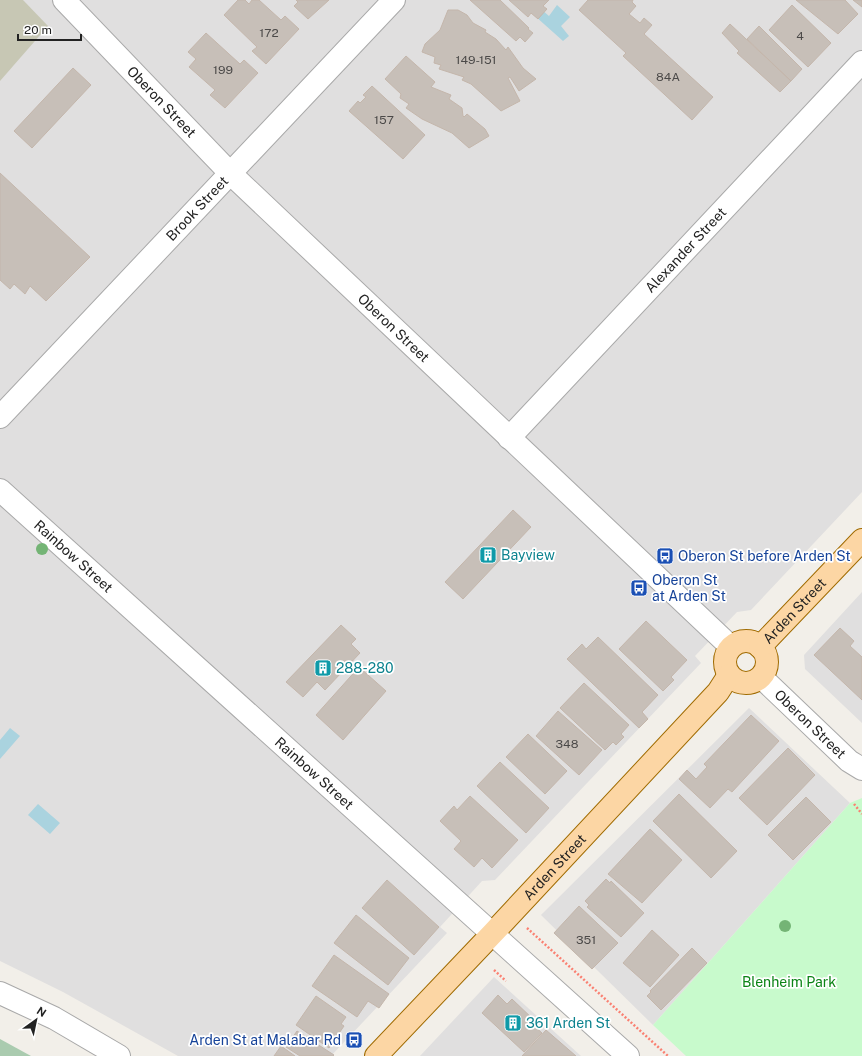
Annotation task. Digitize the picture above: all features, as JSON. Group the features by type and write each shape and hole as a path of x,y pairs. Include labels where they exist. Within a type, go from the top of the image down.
{"main road":[{"name":"Arden Street","path":"760,647 862,540"},
{"path":"747,641 760,647 766,660 766,667 761,676 755,681 743,683 729,675 726,669 725,660 731,647 737,643 747,641"},
{"name":"Arden Street","path":"376,1056 493,934 718,692 729,675"}],"street":[{"name":"Oberon Street","path":"64,0 231,174 731,647"},
{"name":"Brook Street","path":"0,417 394,0"},
{"name":"Alexander Street","path":"509,438 862,62"},
{"name":"Rainbow Street","path":"0,490 628,1056"},
{"name":"Oberon Street","path":"761,676 849,761 862,769"},
{"path":"0,993 54,1018 119,1056"}],"path":[{"path":"854,804 862,814"},
{"path":"526,926 668,1056"},
{"path":"494,970 506,981"}],"shaded area":[{"path":"0,0 862,0 862,492 751,610 737,612 695,656 701,663 495,880 482,881 440,927 447,933 331,1056 178,1056 63,992 0,961"},
{"path":"0,0 23,0 48,26 0,81"},
{"path":"862,592 862,723 805,669 804,655"},
{"path":"749,708 850,803 653,1025 541,915"},
{"path":"494,977 581,1056 420,1056"}],"green space":[{"name":"Blenheim Park","path":"862,798 862,1056 686,1056 653,1025 850,803"},
{"path":"0,1039 31,1056 0,1056"}],"water":[{"path":"557,5 570,17 561,26 569,36 563,41 535,16 542,10 549,16"},
{"path":"10,728 20,736 0,759 0,740"},
{"path":"38,804 60,823 50,834 28,815"}],"building":[{"path":"238,0 245,0 249,4 252,0 259,0 281,20 285,16 299,29 266,64 252,51 257,47 224,15"},
{"path":"296,0 329,0 308,19 294,6 298,2"},
{"path":"470,0 500,0 533,33 525,42 520,37 516,41"},
{"path":"509,0 549,0 543,6 547,9 538,19 531,13 528,17"},
{"path":"588,0 633,0 632,2 636,6 629,14 640,23 644,18 652,25 644,34 713,97 692,120 623,56 626,53 579,10"},
{"path":"796,0 845,0 858,14 838,34"},
{"path":"853,0 862,0 862,7"},
{"path":"792,5 831,43 808,67 769,30"},
{"path":"448,10 458,10 467,15 473,23 486,30 485,32 496,39 506,50 508,47 523,68 536,79 519,91 510,77 508,78 520,101 501,111 471,84 462,80 464,77 439,69 441,65 434,63 435,57 422,52 425,44 440,30"},
{"path":"730,24 791,81 780,92 737,53 739,51 722,33"},
{"path":"759,26 802,69 791,81 747,39"},
{"path":"206,33 240,64 244,60 258,73 225,108 210,95 215,90 189,67 196,59 188,52"},
{"path":"406,56 435,82 431,87 451,95 449,99 462,108 463,116 464,117 467,114 485,129 489,136 469,148 452,133 422,119 406,108 409,104 400,98 401,94 385,79"},
{"path":"73,68 91,85 32,148 14,131"},
{"path":"372,86 425,135 403,159 349,111 358,101 360,103 366,97 363,95"},
{"path":"0,173 90,257 46,301 30,286 25,294 14,284 10,289 0,280"},
{"name":"Bayview","path":"513,510 531,527 463,599 445,582"},
{"path":"646,621 687,660 671,677 674,680 663,691 619,649"},
{"name":"288-280","path":"341,625 356,639 351,644 360,653 325,690 317,682 303,697 286,682"},
{"path":"840,628 854,641 850,646 862,657 862,700 814,655"},
{"path":"598,637 658,695 642,712 648,719 639,728 567,659 582,644 586,649"},
{"path":"359,667 386,691 343,740 316,715"},
{"path":"584,683 629,725 621,734 624,737 616,745 613,742 605,750 560,708"},
{"path":"558,711 602,750 579,775 536,736"},
{"path":"751,715 779,741 732,792 728,789 710,808 679,779 687,770 696,779 707,767 704,764"},
{"path":"528,734 567,771 545,794 506,757"},
{"path":"788,748 815,775 767,825 739,798"},
{"path":"500,762 549,808 526,833 477,786"},
{"path":"679,794 737,851 711,878 653,821"},
{"path":"470,796 518,840 492,868 482,858 474,867 454,849 461,841 440,821 454,806 457,810"},
{"path":"806,797 831,822 793,860 768,835"},
{"path":"650,829 682,860 642,903 608,874"},
{"path":"606,879 610,883 611,881 644,913 621,937 587,907 589,905 585,901"},
{"path":"387,880 439,927 414,955 362,908"},
{"path":"579,906 618,943 592,969 554,933"},
{"path":"356,915 409,958 388,985 334,943"},
{"path":"652,930 679,955 650,987 623,963"},
{"path":"692,948 707,963 661,1010 647,996 651,992 650,991"},
{"path":"334,955 389,994 379,1008 368,1001 357,1017 312,986"},
{"name":"361 Arden St","path":"498,995 507,1004 512,999 535,1021 532,1024 542,1033 524,1052 482,1013"},
{"path":"316,996 346,1017 341,1024 344,1026 329,1048 296,1025"},
{"path":"546,1030 576,1056 522,1056"},
{"path":"297,1031 334,1055 300,1056 286,1047"},
{"path":"281,1046 295,1056 274,1056"}],"place":[{"name":"Bayview","path":"488,555"},
{"name":"Oberon St before Arden St","path":"665,556"},
{"name":"Oberon St at Arden St","path":"639,588"},
{"name":"288-280","path":"323,668"},
{"name":"361 Arden St","path":"513,1023"},
{"name":"Arden St at Malabar Rd","path":"354,1040"}]}
